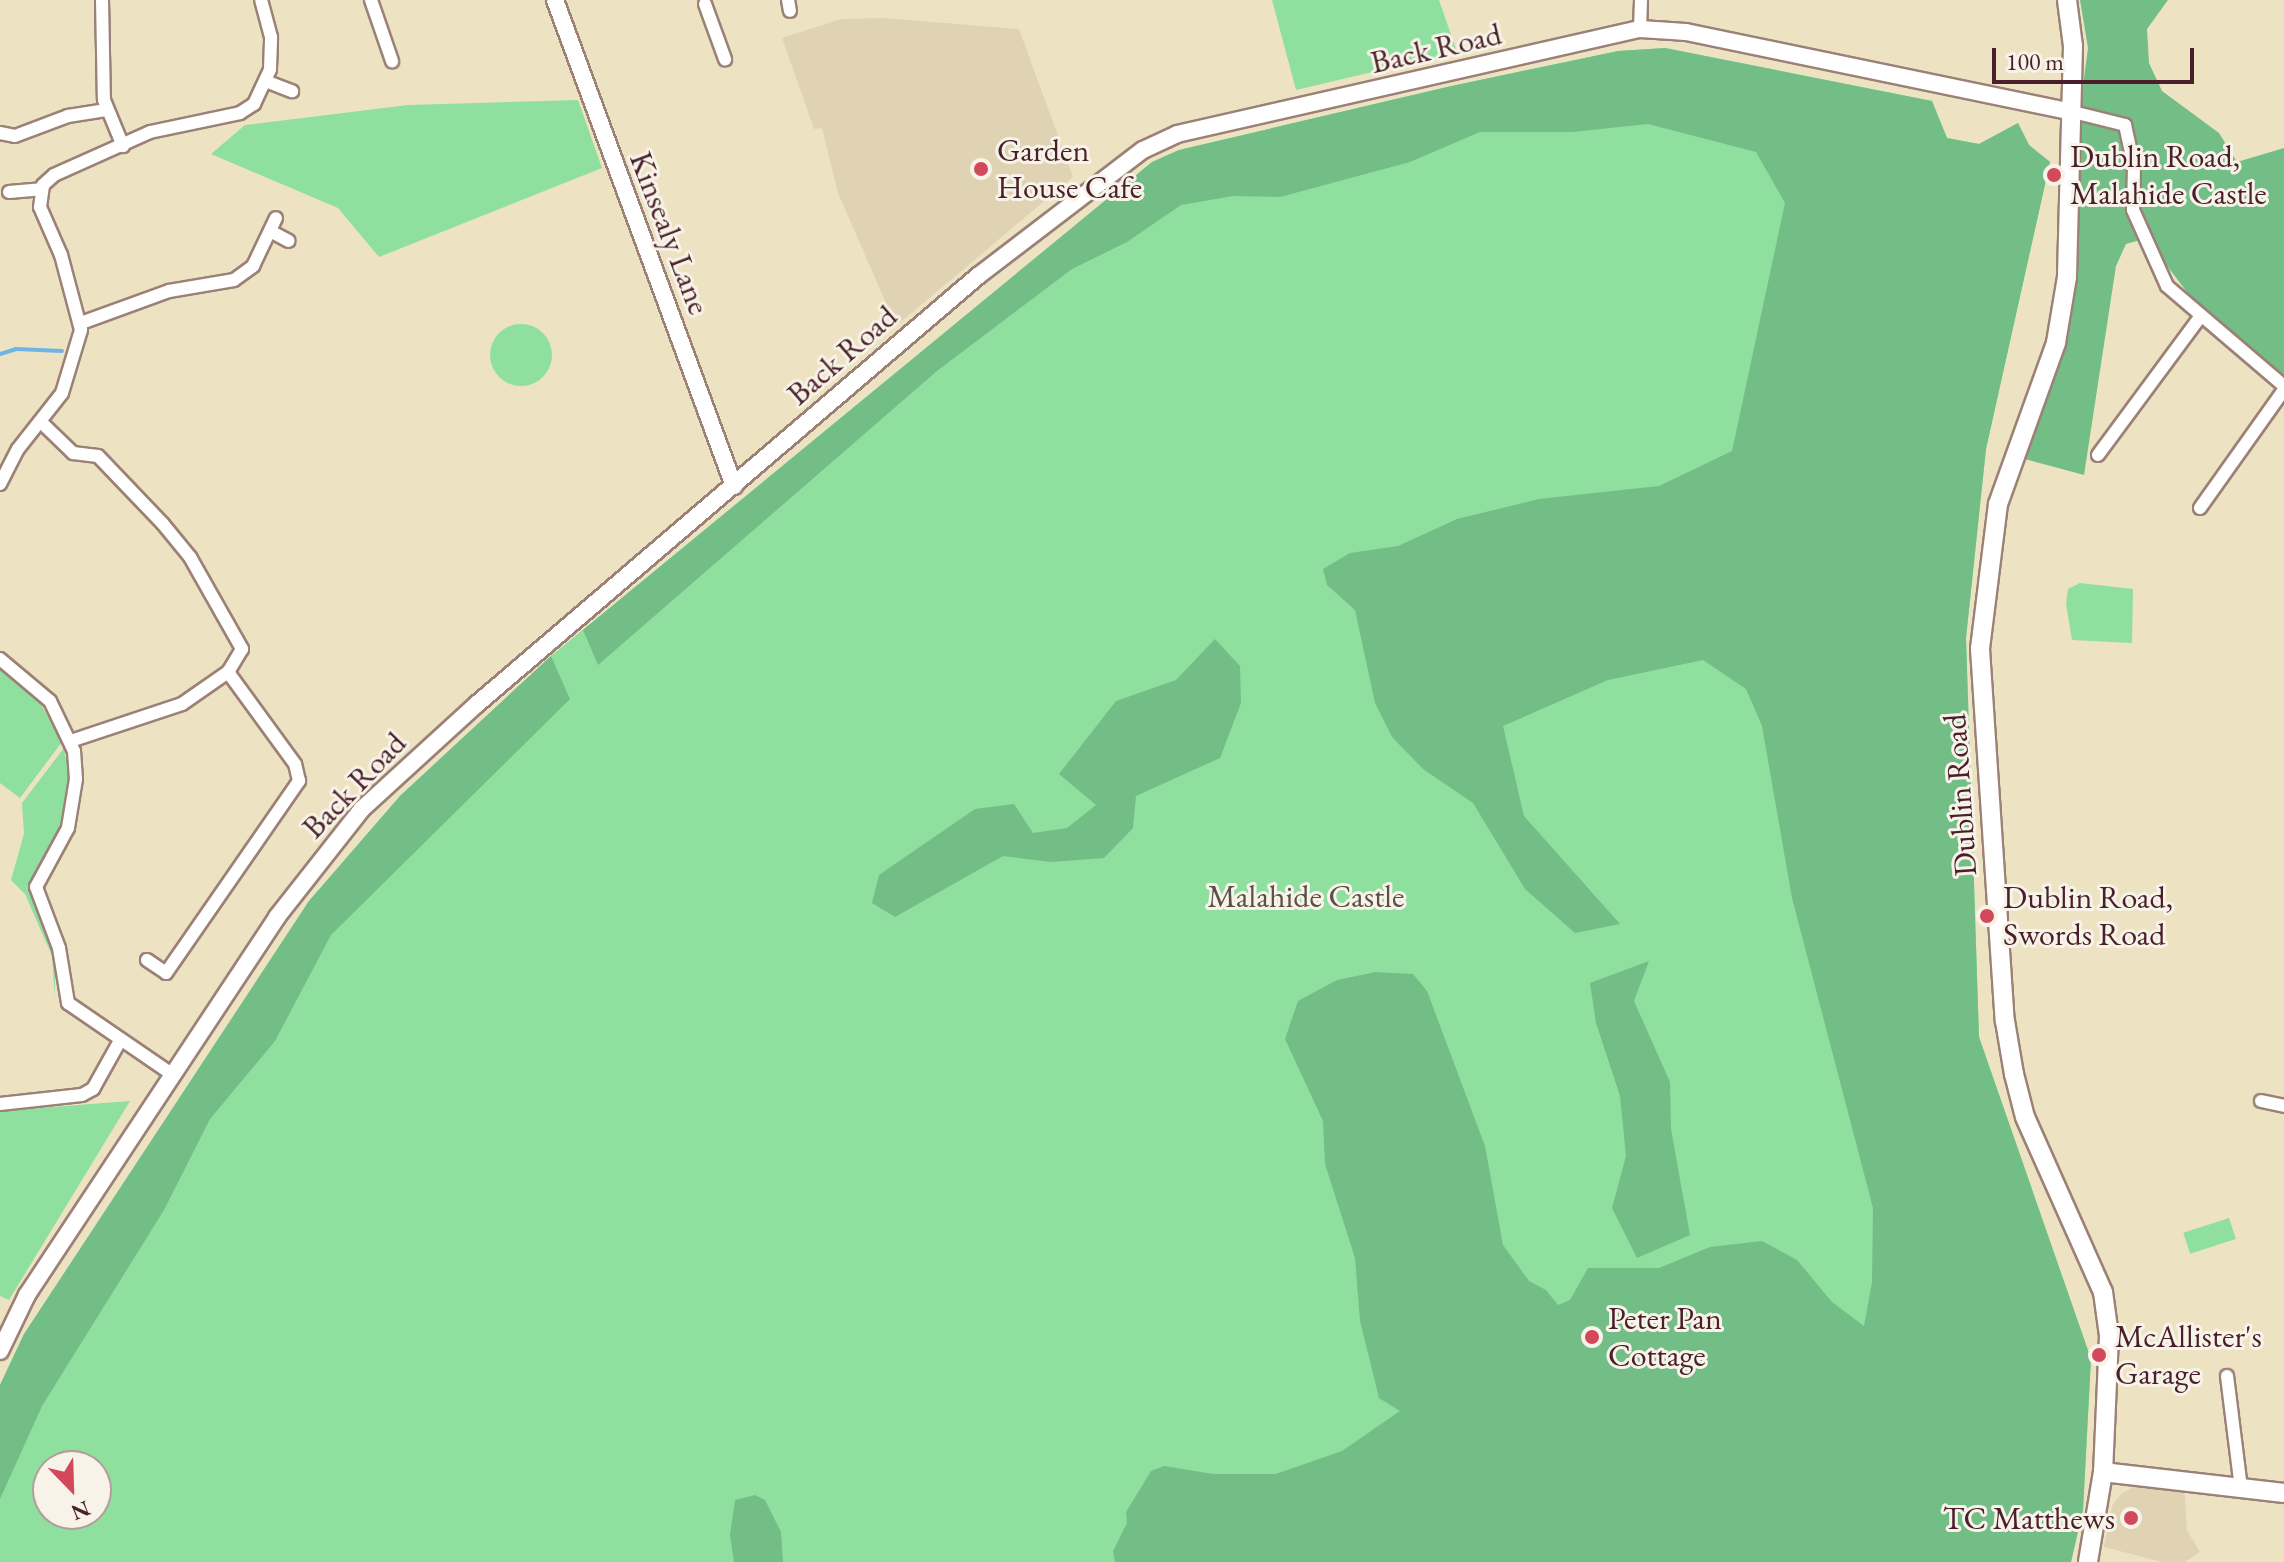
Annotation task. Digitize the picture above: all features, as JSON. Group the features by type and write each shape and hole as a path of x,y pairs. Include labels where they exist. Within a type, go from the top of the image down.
{"main road":[{"name":"Dublin Road","path":"2067,0 2073,46 2067,277 2056,343 1998,504 1980,649 2005,1021 2025,1117 2103,1292 2109,1336 2103,1472 2088,1562"},
{"path":"2103,1472 2284,1493"}],"street":[{"path":"102,0 105,110 123,146"},
{"path":"0,484 5,460 41,422 67,384 81,323 40,207 41,189 54,175 150,132 240,113 254,104 268,82 271,37 261,0"},
{"path":"371,0 392,61"},
{"name":"Kinsealy Lane","path":"555,0 734,486"},
{"path":"1640,29 1641,0"},
{"path":"708,1 725,59"},
{"name":"Back Road","path":"0,1351 27,1295 277,917 362,809 477,704 978,276 1143,150 1177,134 1640,29 1686,32 2069,111"},
{"path":"268,82 292,91"},
{"path":"0,133 15,136 68,116 105,110"},
{"path":"2069,111 2114,118 2131,133 2133,210 2147,249 2167,286 2284,388 2200,508"},
{"path":"9,192 41,189"},
{"path":"81,323 169,291 234,280 253,266 276,218"},
{"path":"270,231 289,241"},
{"path":"2098,455 2201,316"},
{"path":"41,422 73,453 98,456 183,547 241,642 241,657 228,672 182,704 71,741"},
{"path":"0,659 42,691 71,741 73,806 61,843 37,880 37,895 59,948 68,1003 173,1075"},
{"path":"147,960 166,973 299,781 295,764 228,672"},
{"path":"0,1104 82,1095 93,1089 121,1039"},
{"path":"2261,1101 2284,1106"},
{"path":"2227,1376 2241,1489"}],"shaded area":[{"path":"885,18 1019,29 1073,177 896,326 838,193 822,128 814,129 782,38 841,19"},
{"path":"2184,1485 2187,1530 2200,1552 2185,1562 2162,1562 2104,1547 2112,1506 2121,1494 2136,1486"}],"green space":[{"path":"1272,0 1439,0 1457,52 1296,90"},
{"path":"2080,0 2168,0 2147,29 2149,63 2162,91 2219,133 2237,162 2284,148 2284,380 2190,296 2155,250 2140,240 2126,244 2116,266 2084,475 2021,458 2067,340 2077,130 2088,48"},
{"name":"Malahide Castle","path":"1665,48 1932,101 1947,138 1979,144 2018,123 2029,145 2050,162 1986,449 1966,638 1979,1037 2091,1359 2083,1510 2071,1562 0,1562 0,1385 24,1334 309,901 400,796 551,656 1152,162 1179,150 1447,87 1618,51"},
{"path":"1665,48 1932,101 1947,138 1979,144 2018,123 2029,145 2050,162 1986,449 1966,638 1979,1037 2091,1359 2083,1510 2071,1562 1115,1562 1113,1551 1127,1523 1126,1512 1151,1471 1164,1466 1213,1474 1276,1474 1342,1451 1400,1411 1379,1398 1360,1321 1355,1258 1325,1164 1323,1121 1285,1039 1298,1001 1337,980 1376,972 1413,974 1427,991 1485,1146 1503,1245 1529,1281 1546,1290 1558,1305 1570,1300 1588,1268 1659,1268 1710,1247 1762,1241 1797,1260 1832,1302 1864,1326 1872,1282 1873,1208 1792,898 1762,726 1746,689 1703,660 1608,680 1503,726 1524,816 1620,924 1575,933 1525,889 1473,803 1423,769 1392,737 1375,703 1355,610 1327,585 1323,569 1350,553 1398,546 1457,519 1539,499 1659,486 1732,451 1785,203 1756,152 1648,124 1572,132 1480,132 1410,162 1280,197 1233,196 1181,205 1127,242 1072,269 937,371 598,665 583,630 1152,162 1179,150 1447,87 1618,51"},
{"path":"578,100 602,168 379,257 338,208 211,154 245,125 408,105"},
{"path":"521,324 533,326 543,333 550,343 550,367 543,377 533,384 521,386 509,384 499,377 492,367 490,355 492,343 499,333 509,326"},
{"path":"2080,583 2133,589 2132,643 2072,640 2066,604 2068,589"},
{"path":"1215,639 1240,666 1241,703 1220,758 1136,796 1133,828 1104,858 1051,862 1003,856 895,917 872,903 879,875 975,809 1014,804 1033,833 1067,828 1096,805 1059,774 1116,701 1176,680"},
{"path":"551,656 570,699 331,935 275,1041 210,1119 164,1210 42,1406 0,1499 0,1385 24,1334 309,901 400,796"},
{"path":"0,669 40,703 62,742 20,798 0,783"},
{"path":"64,748 69,775 64,819 30,889 55,953 55,997 52,956 25,894 11,880 24,834 22,803"},
{"path":"1649,961 1634,1001 1670,1082 1671,1129 1690,1235 1637,1258 1612,1208 1626,1156 1620,1096 1596,1023 1590,983"},
{"path":"130,1101 9,1300 0,1296 0,1111"},
{"path":"2229,1218 2236,1239 2190,1254 2183,1233"},
{"path":"755,1495 765,1500 781,1532 783,1562 734,1562 730,1535 735,1500"}],"waterway":[{"path":"0,354 16,349 62,351"}],"place":[{"name":"Garden House Cafe","path":"981,169"},
{"name":"Dublin Road, Malahide Castle","path":"2054,175"},
{"name":"Dublin Road, Swords Road","path":"1987,916"},
{"name":"Peter Pan Cottage","path":"1592,1337"},
{"name":"McAllister's Garage","path":"2099,1355"},
{"name":"TC Matthews","path":"2131,1518"}]}
